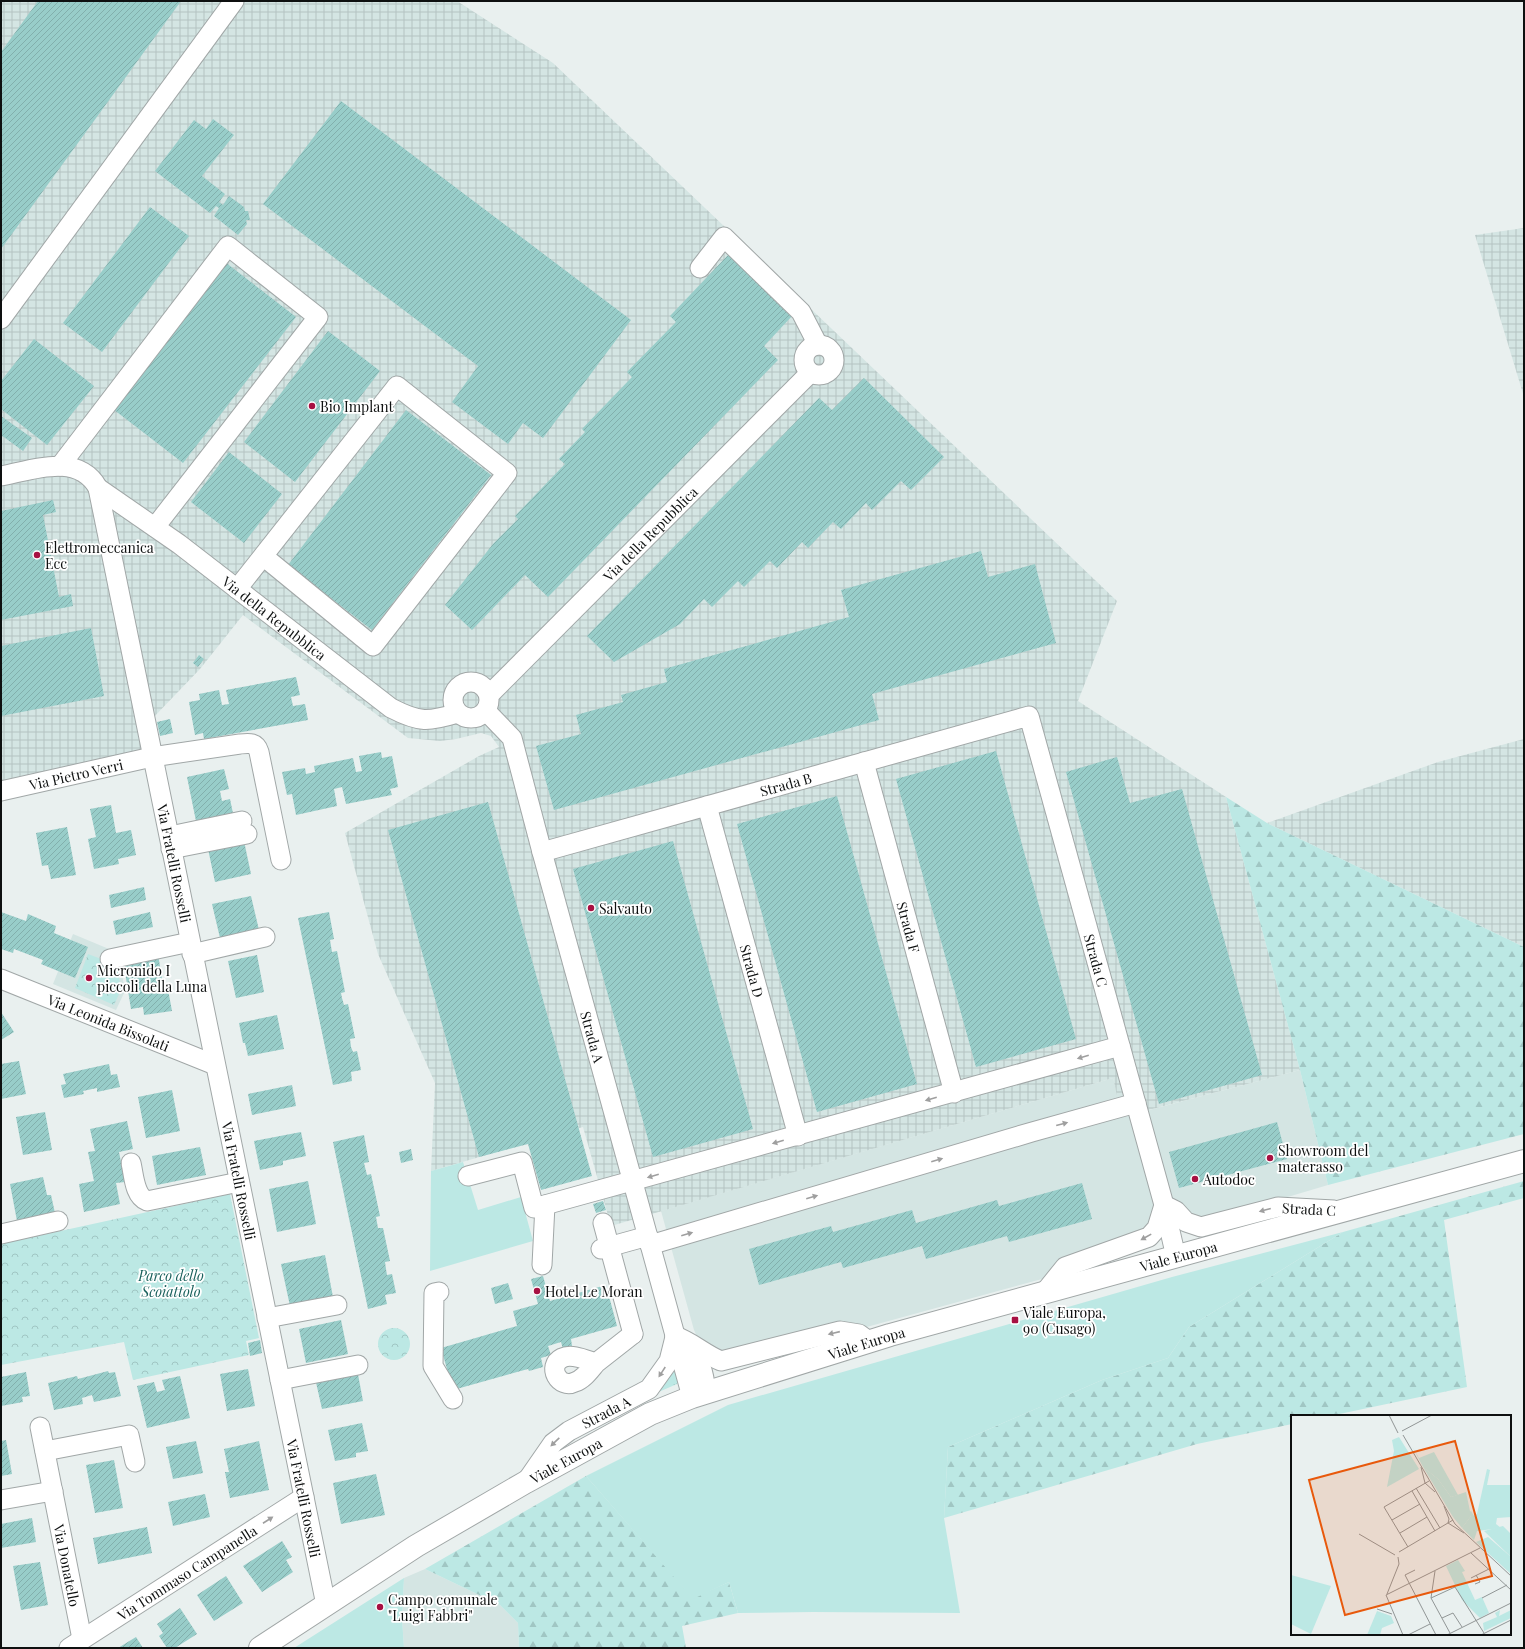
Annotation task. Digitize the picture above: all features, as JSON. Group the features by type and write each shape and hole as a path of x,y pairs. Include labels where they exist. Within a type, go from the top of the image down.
{"main road":[{"name":"Viale Europa","path":"260,1648 416,1546 526,1482 650,1414 699,1395 870,1342 1044,1292 1524,1161"}],"street":[{"path":"1,319 234,1"},
{"name":"Via della Repubblica","path":"488,703 810,373 805,365 804,356 809,348 818,345 801,312 724,237 700,268"},
{"path":"60,466 228,246 318,317 155,527"},
{"path":"237,589 263,556 397,386 507,473 373,646 263,556"},
{"path":"1,476 60,466 80,469 94,480 99,497"},
{"name":"Via della Repubblica","path":"99,497 155,527 391,708 408,717 426,721 458,713"},
{"name":"Via Fratelli Rosselli","path":"99,497 326,1605"},
{"path":"471,681 477,682 487,690 488,703 476,718 470,718 458,713 455,708 453,696 460,686 471,681"},
{"name":"Strada A","path":"488,703 512,738 675,1336 699,1395"},
{"name":"Strada B","path":"542,852 1030,716"},
{"name":"Strada C","path":"1030,716 1164,1205 1182,1255"},
{"path":"152,757 249,743 256,746 261,759 281,860"},
{"name":"Via Pietro Verri","path":"1,791 152,757"},
{"name":"Strada F","path":"864,762 954,1093"},
{"name":"Strada D","path":"707,806 798,1136"},
{"path":"169,842 244,827"},
{"path":"110,959 265,937"},
{"name":"Via Leonida Bissolati","path":"1,979 215,1066"},
{"path":"468,1176 522,1162 534,1208 633,1182 1120,1046"},
{"path":"605,1248 649,1241 1136,1103"},
{"path":"131,1163 138,1193 140,1198 146,1201 239,1182"},
{"path":"542,1264 546,1205"},
{"path":"1044,1292 1065,1268 1149,1237 1157,1228 1164,1205"},
{"name":"Strada C","path":"1164,1205 1176,1211 1186,1222 1201,1227 1278,1207 1345,1211"},
{"path":"1,1234 58,1221"},
{"path":"596,1363 638,1335 605,1248 603,1223"},
{"path":"439,1292 434,1293 433,1366 453,1399"},
{"path":"267,1318 337,1304"},
{"path":"675,1336 684,1339 709,1356 721,1361 840,1331 859,1334 870,1342"},
{"name":"Strada A","path":"526,1482 553,1443 558,1439 569,1431 649,1389 669,1361 675,1336"},
{"path":"279,1376 356,1361"},
{"name":"Via Donatello","path":"40,1427 53,1491 76,1644"},
{"path":"45,1451 129,1435 134,1462"},
{"path":"1,1500 53,1491"},
{"name":"Via Tommaso Campanella","path":"76,1644 304,1497"}],"shaded area":[{"path":"1,1 457,1 553,63 1117,601 1078,701 1226,797 1300,1070 1122,1117 1113,1078 611,1226 583,1127 431,1171 435,1083 378,954 345,833 479,756 499,747 491,736 481,733 440,741 408,738 243,615 200,669 152,719 157,747 1,782"},
{"path":"1524,228 1524,397 1475,235"},
{"path":"1524,739 1524,947 1267,823 1438,762"},
{"name":"Micronido I piccoli della Luna","path":"73,934 109,949 105,958 120,963 125,991 116,1010 53,984"},
{"path":"1300,1070 1328,1185 1062,1264 1042,1279 863,1328 728,1355 699,1341 694,1330 661,1211 1113,1078 1123,1117"},
{"path":"425,1569 500,1605 518,1623 519,1648 404,1648 402,1618 404,1578"}],"green space":[{"path":"1226,797 1267,823 1524,947 1524,1134 1328,1185 1300,1070"},
{"path":"88,954 117,965 121,990 114,1005 75,988"},
{"path":"463,1162 478,1210 521,1197 533,1241 430,1271 431,1171"},
{"path":"1524,1181 1524,1198 1444,1220 1467,1387 1335,1415 1291,1415 1291,1424 1197,1444 944,1518 948,1447 1102,1380 1168,1358 1189,1327 1343,1232"},
{"name":"Parco dello Scoiattolo","path":"230,1194 259,1338 246,1341 249,1355 133,1380 124,1342 1,1365 1,1244"},
{"path":"1343,1232 1189,1327 1168,1358 1102,1380 948,1447 944,1518 960,1613 738,1613 729,1582 693,1599 586,1476 728,1405 1172,1277"},
{"path":"391,1328 397,1328 407,1335 410,1344 409,1350 403,1357 397,1360 391,1360 381,1353 378,1347 378,1341 385,1331"},
{"path":"672,1371 675,1372 678,1382 677,1384 654,1394"},
{"path":"586,1476 693,1598 729,1582 738,1613 682,1626 686,1648 519,1648 518,1623 500,1605 425,1569"},
{"name":"Campo comunale \"Luigi Fabbri\"","path":"404,1578 402,1618 404,1648 294,1648"}],"building":[{"path":"38,1 181,1 1,249 1,52"},
{"path":"341,101 631,320 543,438 523,423 508,444 452,402 478,366 263,204"},
{"path":"213,119 234,135 202,176 225,194 219,202 223,205 229,196 244,207 245,211 248,211 250,220 246,220 247,224 238,235 214,216 219,208 216,206 210,213 155,171 194,120 206,129"},
{"path":"150,207 189,236 102,352 63,323"},
{"path":"730,253 793,315 764,346 778,360 548,597 525,575 472,630 445,605 493,544 518,519 515,516 565,464 559,459 585,432 582,429 632,377 627,372 676,322 670,316"},
{"path":"225,262 296,317 183,463 113,409"},
{"name":"Bio Implant","path":"328,331 380,371 295,482 244,442"},
{"path":"34,339 94,386 47,445 1,409 1,381"},
{"path":"864,378 944,457 911,490 901,481 872,510 866,503 841,529 833,522 808,548 802,542 777,568 770,561 744,587 738,581 712,607 704,599 680,624 614,662 587,636 819,398 832,410"},
{"path":"406,410 491,475 372,630 288,565"},
{"path":"1,416 32,438 23,451 1,435"},
{"path":"229,452 282,494 244,543 191,502"},
{"path":"53,500 56,512 43,515 59,597 71,594 73,606 1,620 1,511"},
{"path":"981,551 988,577 1035,564 1056,643 872,694 879,720 554,810 536,746 581,734 576,715 623,702 621,695 667,682 664,669 849,617 841,590"},
{"path":"91,628 104,696 1,716 1,646"},
{"path":"199,655 204,659 198,667 193,663"},
{"path":"296,677 300,695 291,697 293,706 305,704 308,720 204,739 203,733 195,735 189,702 200,700 199,694 219,690 222,705 229,704 226,690"},
{"path":"170,719 173,733 160,736 157,722"},
{"path":"996,751 1076,1039 976,1067 896,779"},
{"path":"381,752 382,758 392,756 398,787 390,789 392,795 346,804 342,787 334,789 337,806 296,815 292,794 287,795 282,772 305,768 306,774 315,772 314,766 353,758 356,772 362,771 359,756"},
{"path":"1117,757 1130,803 1182,789 1262,1075 1159,1104 1066,772"},
{"path":"224,769 229,789 220,791 222,801 230,799 234,818 197,826 187,777"},
{"path":"837,796 917,1084 817,1112 737,824"},
{"path":"488,802 592,1176 541,1190 528,1144 479,1157 388,830"},
{"path":"111,805 116,833 131,830 136,855 118,859 119,864 94,869 88,839 96,837 90,809"},
{"path":"67,827 76,875 51,879 48,865 42,866 36,833"},
{"path":"244,841 251,874 215,882 208,849"},
{"path":"673,841 753,1129 653,1157 573,869"},
{"path":"144,887 146,900 111,908 109,895"},
{"path":"251,896 259,930 220,938 212,904"},
{"path":"1,912 26,921 28,914 56,926 54,933 88,947 75,978 41,964 43,960 14,949 13,953 1,949"},
{"path":"150,912 153,927 116,935 113,921"},
{"path":"329,912 334,939 330,940 332,952 337,951 345,992 341,993 342,998 344,1005 348,1004 355,1038 350,1039 351,1047 353,1052 357,1051 361,1070 351,1072 352,1081 333,1085 298,918"},
{"path":"158,954 163,985 167,984 172,1011 144,1015 143,1007 131,1009 123,960"},
{"path":"257,955 264,992 236,998 228,961"},
{"path":"1,1012 14,1032 1,1040"},
{"path":"277,1015 284,1049 248,1056 245,1043 243,1043 239,1023"},
{"path":"19,1061 26,1094 1,1099 1,1064"},
{"path":"109,1064 111,1075 117,1074 120,1087 97,1092 97,1088 83,1091 84,1094 64,1098 61,1085 66,1084 63,1074"},
{"path":"292,1085 296,1106 252,1115 248,1094"},
{"path":"172,1090 180,1131 146,1138 138,1097"},
{"path":"45,1112 52,1150 23,1155 16,1117"},
{"path":"127,1121 133,1149 119,1152 125,1182 116,1183 120,1204 84,1212 79,1184 94,1181 88,1152 95,1151 90,1129"},
{"path":"1277,1122 1287,1159 1179,1188 1169,1152"},
{"path":"301,1132 306,1156 283,1161 283,1165 260,1170 254,1141"},
{"path":"364,1135 369,1162 364,1163 367,1175 371,1174 380,1216 376,1217 378,1228 383,1228 390,1261 385,1262 387,1275 392,1274 396,1293 385,1295 387,1304 368,1309 333,1142"},
{"path":"200,1147 206,1175 157,1185 152,1156"},
{"path":"411,1149 413,1160 401,1163 399,1152"},
{"path":"43,1177 47,1195 51,1195 55,1213 17,1221 10,1184"},
{"path":"308,1181 316,1224 277,1232 269,1189"},
{"path":"1082,1183 1092,1219 1009,1242 1007,1236 926,1259 922,1246 843,1268 841,1262 759,1285 749,1249 831,1226 833,1232 912,1210 916,1223 997,1200 999,1206"},
{"path":"603,1201 606,1210 596,1213 593,1204"},
{"path":"325,1255 333,1297 290,1306 281,1264"},
{"path":"543,1276 550,1301 606,1285 617,1326 571,1339 572,1346 563,1349 561,1342 548,1346 551,1355 541,1358 543,1367 529,1371 528,1369 453,1390 441,1348 517,1326 513,1311 538,1304 531,1279"},
{"path":"508,1283 513,1299 495,1304 491,1288"},
{"path":"341,1320 348,1354 306,1363 299,1329"},
{"path":"260,1340 262,1353 250,1356 248,1343"},
{"path":"248,1369 255,1406 227,1411 220,1374"},
{"path":"357,1369 363,1401 322,1409 315,1378"},
{"path":"108,1371 109,1373 115,1372 121,1396 94,1402 92,1395 82,1398 83,1404 54,1410 48,1383 77,1376 78,1379"},
{"path":"26,1372 30,1396 22,1397 23,1402 1,1406 1,1377"},
{"path":"180,1376 190,1418 147,1428 137,1386 154,1382 157,1392 165,1390 162,1380"},
{"path":"362,1423 368,1451 356,1453 356,1457 335,1461 328,1430"},
{"path":"6,1440 12,1474 1,1476 1,1441"},
{"path":"196,1441 203,1473 173,1479 166,1447"},
{"path":"259,1441 269,1490 230,1498 225,1472 229,1472 224,1449"},
{"path":"114,1460 123,1508 95,1513 86,1465"},
{"path":"376,1474 385,1515 341,1524 333,1483"},
{"path":"205,1494 210,1517 173,1526 168,1502"},
{"path":"32,1518 36,1542 1,1548 1,1524"},
{"path":"147,1527 152,1553 98,1564 93,1538"},
{"path":"282,1541 292,1557 286,1560 293,1572 262,1592 243,1566"},
{"path":"40,1562 48,1605 21,1610 13,1566"},
{"path":"226,1576 243,1603 214,1621 197,1595"},
{"path":"180,1608 197,1634 175,1648 167,1648 159,1636 163,1633 157,1624"},
{"path":"136,1637 143,1648 118,1648"}],"place":[{"name":"Bio Implant","path":"312,406"},
{"name":"Elettromeccanica Ecc","path":"37,555"},
{"name":"Salvauto","path":"591,908"},
{"name":"Micronido I piccoli della Luna","path":"89,978"},
{"name":"Showroom del materasso","path":"1270,1158"},
{"name":"Autodoc","path":"1195,1179"},
{"name":"Hotel Le Moran","path":"537,1291"},
{"name":"Viale Europa, 90 (Cusago)","path":"1015,1320"},
{"name":"Campo comunale \"Luigi Fabbri\"","path":"380,1607"}]}
